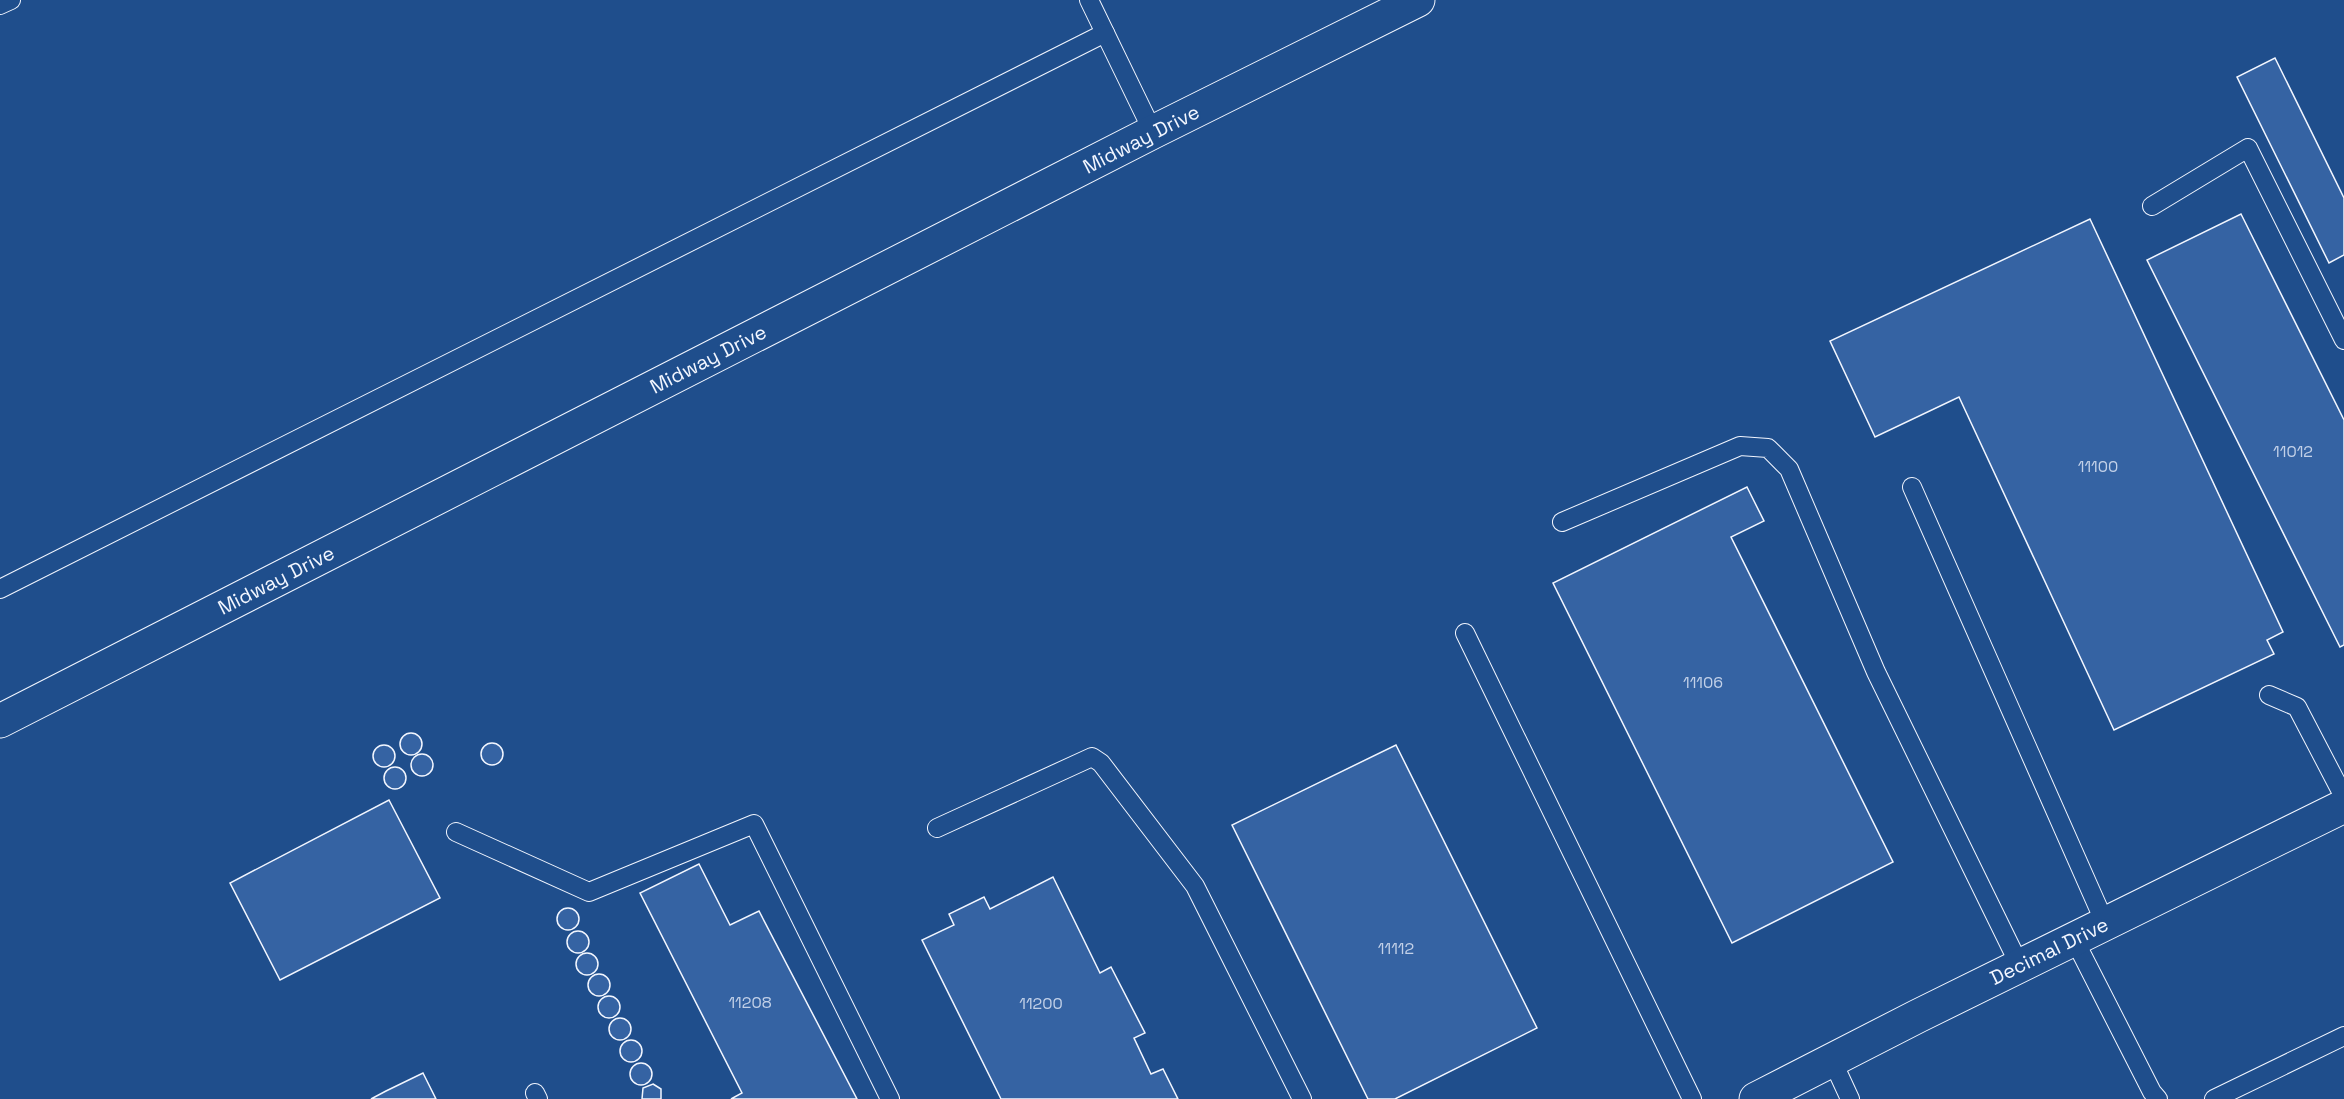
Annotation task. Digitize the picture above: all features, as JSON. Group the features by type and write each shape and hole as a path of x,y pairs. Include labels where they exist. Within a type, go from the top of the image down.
{"street":[{"name":"Midway Drive","path":"0,721 1153,132 1418,0"},
{"name":"Decimal Drive","path":"1756,1099 2105,923 2344,806"}],"lane":[{"path":"0,5 11,0"},
{"path":"1089,0 1153,132"},
{"path":"0,589 1105,33"},
{"path":"2152,206 2248,148 2344,340"},
{"path":"1562,522 1740,446 1768,448 1789,469 1876,672 2020,966"},
{"path":"1912,487 2105,923"},
{"path":"1465,633 1692,1099"},
{"path":"2269,695 2296,707 2344,797"},
{"path":"937,828 1092,757 1101,763 1196,886 1302,1099"},
{"path":"456,832 589,892 754,824 890,1099"},
{"path":"2074,939 2151,1092 2158,1099"},
{"path":"2214,1099 2344,1036"},
{"path":"1832,1060 1850,1099"}],"building":[{"path":"2275,58 2344,198 2344,255 2329,263 2237,77"},
{"path":"2241,214 2344,420 2344,645 2340,647 2147,260"},
{"path":"2090,219 2283,632 2267,640 2274,654 2114,730 1959,397 1875,437 1830,341"},
{"path":"1747,487 1764,521 1731,537 1893,862 1732,943 1553,583"},
{"path":"411,733 419,736 422,744 419,752 411,755 403,752 400,744 403,736"},
{"path":"492,743 500,746 503,754 500,762 492,765 484,762 481,754 484,746"},
{"path":"384,745 392,748 395,756 392,764 384,767 376,764 373,756 376,748"},
{"path":"1396,745 1537,1028 1395,1099 1368,1099 1232,825"},
{"path":"422,754 430,757 433,765 430,773 422,776 414,773 411,765 414,757"},
{"path":"391,767 399,767 406,774 406,782 399,789 391,789 384,782 384,774"},
{"path":"389,800 440,898 280,980 230,883"},
{"path":"699,864 730,925 759,911 857,1099 731,1099 742,1093 640,893"},
{"path":"1053,877 1100,973 1111,967 1145,1033 1134,1038 1151,1074 1163,1069 1178,1099 1001,1099 922,940 954,925 949,914 984,897 990,909"},
{"path":"568,908 576,911 579,919 576,927 568,930 560,927 557,919 560,911"},
{"path":"578,931 586,934 589,942 586,950 578,953 570,950 567,942 570,934"},
{"path":"587,953 595,956 598,964 595,972 587,975 579,972 576,964 579,956"},
{"path":"599,974 607,977 610,985 607,993 599,996 591,993 588,985 591,977"},
{"path":"609,996 617,999 620,1007 617,1015 609,1018 601,1015 598,1007 601,999"},
{"path":"620,1018 628,1021 631,1029 628,1037 620,1040 612,1037 609,1029 612,1021"},
{"path":"631,1040 639,1043 642,1051 639,1059 631,1062 623,1059 620,1051 623,1043"},
{"path":"641,1063 649,1066 652,1074 649,1082 641,1085 633,1082 630,1074 633,1066"},
{"path":"423,1073 436,1099 371,1099 386,1091"},
{"path":"653,1084 661,1089 661,1099 642,1099 643,1088"}]}
